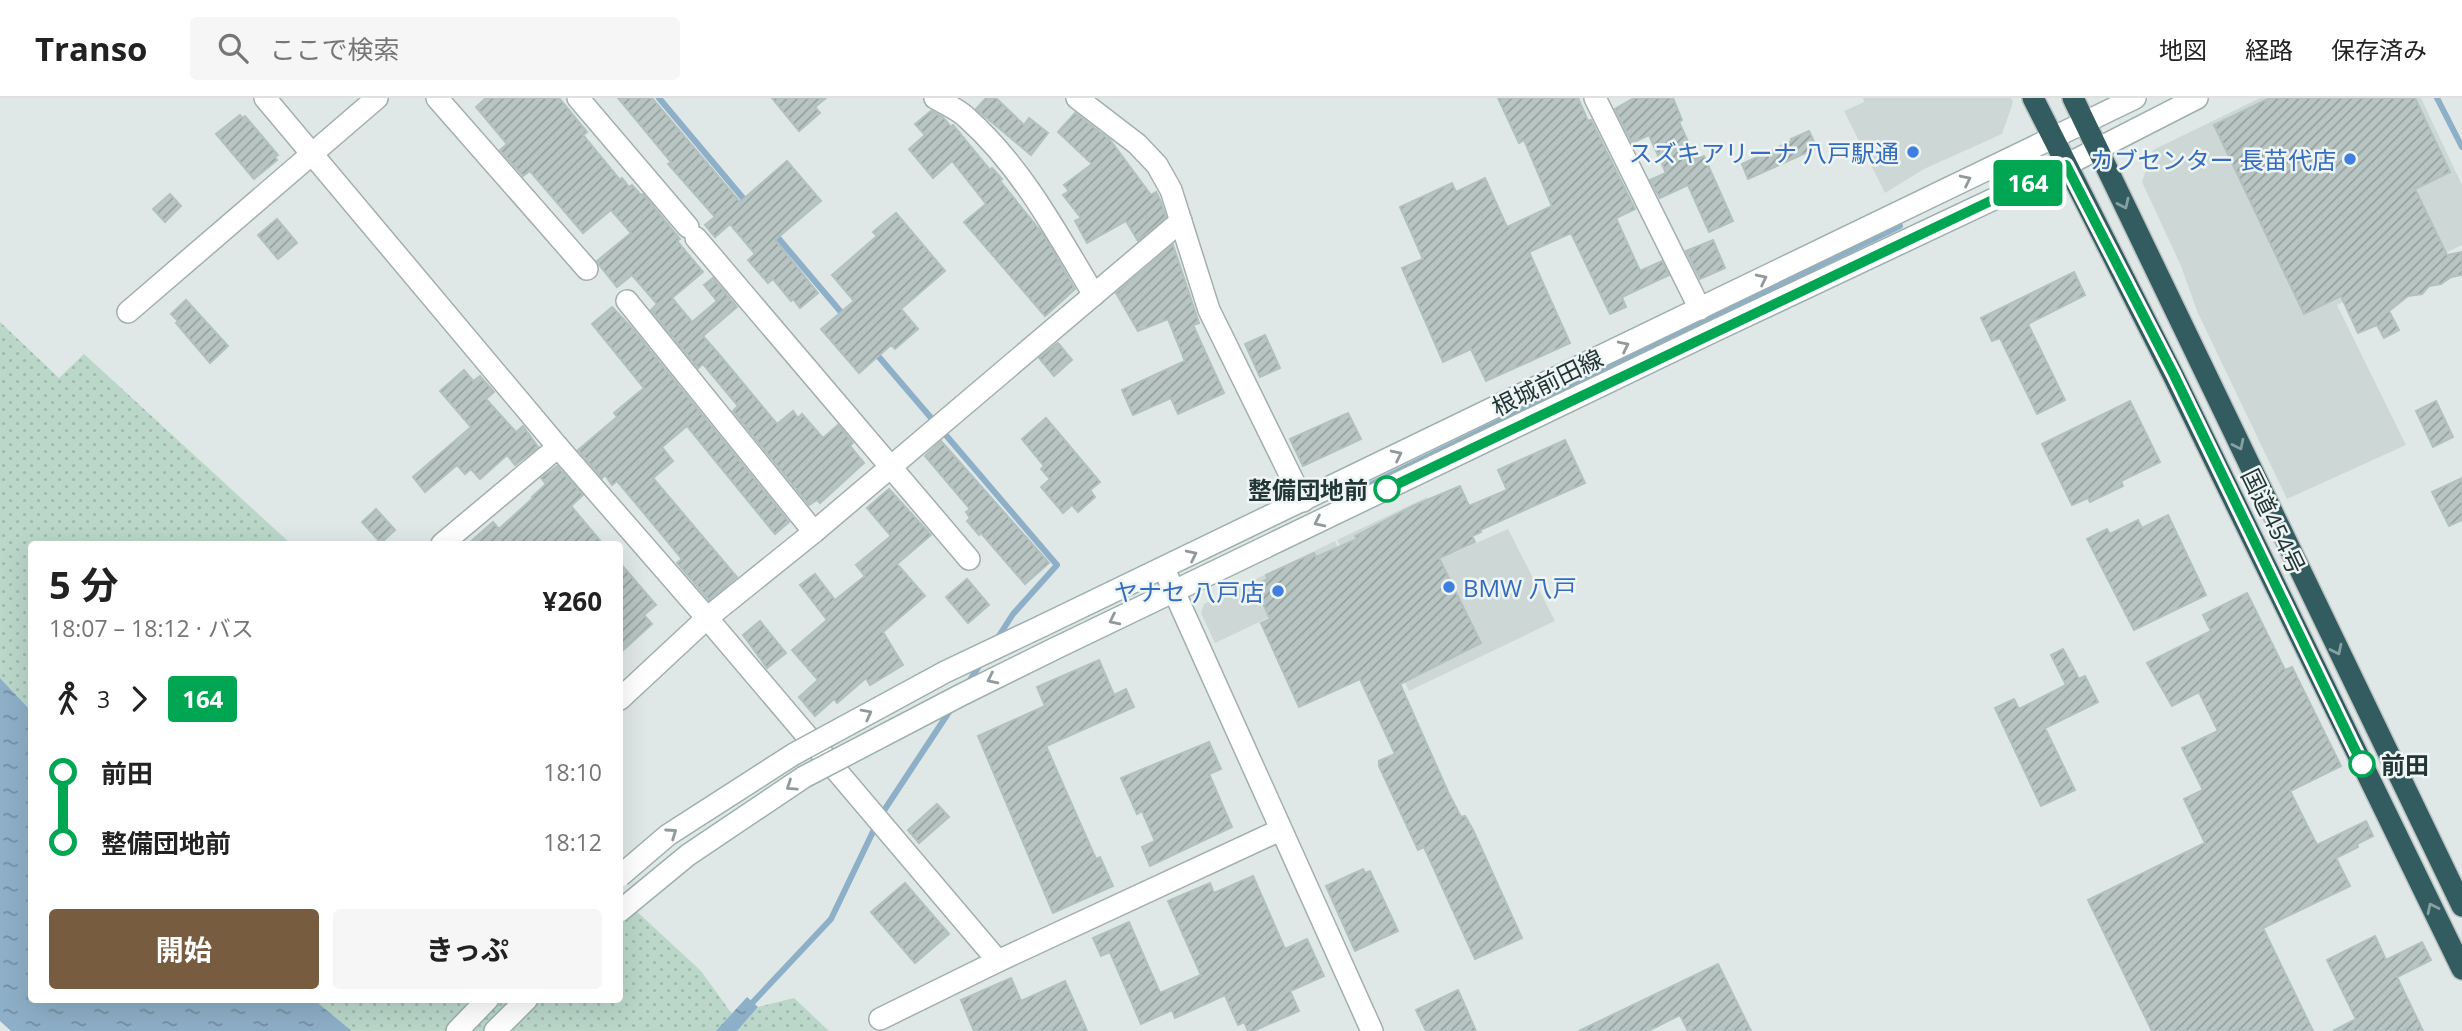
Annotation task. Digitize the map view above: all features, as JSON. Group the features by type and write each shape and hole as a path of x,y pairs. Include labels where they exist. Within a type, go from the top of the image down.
{"highway":[{"name":"国道454号","path":"2033,98 2174,375 2460,962"},
{"name":"国道454号","path":"2073,98 2462,906"}],"street":[{"path":"265,98 558,447 998,961"},
{"path":"128,312 377,98"},
{"path":"437,98 587,270"},
{"path":"578,98 969,559"},
{"path":"934,98 966,116 1012,167 1049,220 1094,295"},
{"path":"1077,98 1137,144 1157,165 1171,190 1209,310 1303,501"},
{"path":"1595,98 1700,309"},
{"name":"根城前田線","path":"623,873 668,835 794,754 945,672 1164,569 2135,98"},
{"name":"根城前田線","path":"623,909 688,855 804,777 961,695 2066,165 2197,98"},
{"path":"623,696 707,618 814,533 1181,221"},
{"path":"627,301 814,533"},
{"path":"446,541 558,447"},
{"path":"1164,569 1372,1031"},
{"path":"880,1018 1280,830"},
{"path":"457,1031 484,1003"},
{"path":"495,1031 523,1003"}],"shaded area":[{"name":"スズキアリーナ 八戸駅通","path":"1863,98 2011,98 2013,102 2002,134 1924,169 1885,193 1844,111 1864,102"},
{"path":"2260,98 2421,98 2462,185 2462,245 2337,305 2406,445 2287,499 2197,311 2181,266 2142,182 2153,150"},
{"name":"BMW 八戸","path":"1427,497 1454,553 1508,529 1555,621 1409,691 1337,540"},
{"name":"ヤナセ 八戸店","path":"1335,541 1352,578 1215,643 1201,613 1204,604"}],"green space":[{"path":"0,322 59,378 84,354 288,541 28,541 28,708 0,678"},
{"path":"623,899 701,971 732,1014 716,1031 352,1031 318,1003 623,1003"},
{"path":"794,998 829,1031 737,1031 758,1007"}],"water":[{"path":"0,678 28,708 28,1003 318,1003 352,1031 11,1031 0,1021"},
{"path":"747,997 758,1007 737,1031 716,1031"}],"building":[{"path":"486,98 559,98 587,132 583,135 620,180 622,178 629,187 632,185 643,194 703,272 672,298 692,322 717,301 704,285 713,278 737,307 703,336 777,424 793,411 798,418 802,414 823,438 838,425 853,443 850,446 864,463 820,503 817,500 809,505 733,411 738,406 703,364 698,368 651,310 657,304 632,275 617,287 600,266 597,261 631,233 611,210 583,233 530,171 523,176 500,150 507,144 476,107"},
{"path":"618,98 652,98 740,202 787,161 821,201 775,240 818,293 800,308 773,279 768,283 748,260 755,254 730,224 715,237 705,225 715,217 668,164 671,162"},
{"path":"772,98 826,98 815,107 820,113 799,131"},
{"path":"986,98 996,98 1024,125 1029,118 1048,133 1031,155 976,109"},
{"path":"1498,98 1578,98 1635,209 1616,218 1640,271 1662,261 1669,275 1622,297 1626,307 1610,314 1571,233 1529,252 1570,343 1486,381 1471,349 1443,362 1402,268 1423,259 1400,207 1452,183 1456,192 1485,178 1507,227 1552,206 1524,140 1519,143"},
{"path":"1634,98 1673,98 1682,120 1679,122 1696,159 1704,156 1733,221 1709,232 1688,185 1660,198 1650,180 1666,173 1649,135 1632,143 1615,109"},
{"path":"2270,98 2415,98 2450,172 2415,189 2447,255 2462,252 2462,275 2429,286 2422,294 2408,296 2389,311 2399,330 2384,338 2377,325 2358,333 2341,296 2304,314 2214,125"},
{"path":"931,111 943,117 951,127 953,125 990,170 992,168 1002,179 1000,181 1043,234 1075,289 1045,316 964,222 986,204 952,161 933,178 909,149 925,135 915,124"},
{"path":"1075,113 1110,140 1151,195 1156,192 1160,200 1166,217 1138,241 1126,221 1087,243 1075,221 1081,218 1063,195 1069,191 1064,185 1092,164 1058,132"},
{"path":"240,115 242,118 245,116 278,155 275,157 277,160 254,179 216,134"},
{"path":"1809,131 1817,148 1748,179 1742,164"},
{"path":"170,194 181,206 165,222 153,209"},
{"path":"896,213 945,271 901,309 918,329 895,349 891,345 859,373 821,329 854,301 832,275 877,236 873,232"},
{"path":"277,219 297,243 278,259 258,235"},
{"path":"1713,240 1725,268 1700,279 1686,251"},
{"path":"1173,245 1199,323 1193,325 1224,393 1178,414 1171,398 1133,415 1122,390 1185,361 1168,319 1138,331 1116,293"},
{"path":"2074,272 2085,295 2028,324 2065,400 2037,414 2000,338 1992,341 1981,318"},
{"path":"186,300 228,346 210,363 171,314"},
{"path":"612,307 789,522 775,534 687,426 662,447 673,461 653,478 737,577 709,600 677,563 682,559 617,481 612,485 605,475 602,478 578,450 617,417 614,413 644,388 592,324"},
{"path":"1265,335 1280,368 1260,377 1245,344"},
{"path":"1058,343 1072,360 1054,376 1039,358"},
{"path":"464,370 473,381 480,376 494,392 486,399 516,432 523,426 538,447 515,465 507,455 480,479 471,469 465,474 457,465 425,492 413,477 471,427 440,391"},
{"path":"2130,401 2160,462 2121,481 2123,486 2090,502 2088,498 2072,505 2042,444"},
{"path":"2436,401 2453,437 2433,447 2416,411"},
{"path":"1348,413 1361,439 1303,466 1290,439"},
{"path":"1046,418 1100,482 1090,490 1095,497 1078,512 1072,505 1063,513 1041,487 1050,479 1041,469 1044,466 1022,439"},
{"path":"1565,440 1585,483 1480,530 1481,532 1472,536 1475,542 1439,558 1481,643 1400,684 1449,794 1461,817 1465,816 1473,830 1522,938 1475,959 1424,847 1418,850 1379,766 1379,761 1395,754 1360,679 1299,707 1261,623 1270,619 1255,585 1268,579 1266,575 1314,553 1316,557 1357,539 1355,536 1413,506 1460,486 1469,506 1507,490 1498,470"},
{"path":"941,441 1049,563 1025,584 981,533 979,535 967,521 970,518 966,512 970,509 925,456"},
{"path":"557,466 583,495 571,506 600,541 471,541 493,522 499,529 546,484 541,478"},
{"path":"2462,478 2462,520 2449,526 2432,492"},
{"path":"889,489 931,535 897,564 925,596 883,632 903,665 870,685 866,678 837,703 834,699 815,716 799,697 818,680 792,650 827,620 800,585 815,574 835,600 865,576 856,565 891,536 867,508"},
{"path":"376,509 395,530 383,541 379,541 362,522"},
{"path":"2168,515 2206,595 2134,630 2087,539 2107,529 2110,534 2138,520 2142,528"},
{"path":"623,566 656,605 644,615 652,624 623,650"},
{"path":"967,579 989,605 968,623 946,597"},
{"path":"2247,593 2285,670 2292,667 2341,766 2290,791 2317,845 2366,821 2373,836 2336,858 2350,886 2263,928 2313,1031 2152,1031 2088,900 2205,843 2184,799 2203,790 2182,748 2218,731 2199,692 2172,706 2147,663 2211,631 2203,615"},
{"path":"760,621 786,653 767,668 743,635"},
{"path":"2063,649 2079,679 2085,676 2098,702 2045,728 2075,790 2041,806 1995,708 2014,699 2019,709 2066,685 2051,655"},
{"path":"1099,660 1114,695 1126,689 1134,707 1046,746 1096,859 1100,857 1113,886 1053,913 978,736 1045,706 1037,687"},
{"path":"1209,742 1221,769 1209,774 1232,827 1150,866 1142,847 1155,841 1142,811 1137,814 1121,778"},
{"path":"937,804 949,817 919,843 908,830"},
{"path":"1363,869 1365,873 1370,871 1398,931 1355,951 1326,886"},
{"path":"1253,876 1285,949 1307,939 1324,976 1290,991 1299,1011 1248,1031 1244,1022 1238,1025 1225,995 1175,1018 1172,1010 1141,1024 1110,952 1101,956 1093,938 1129,922 1160,993 1201,975 1168,901 1210,883 1214,893"},
{"path":"905,883 949,934 915,963 871,912"},
{"path":"2375,936 2386,960 2422,942 2431,960 2397,977 2423,1031 2333,1031 2356,1019 2327,960"},
{"path":"1718,964 1751,1031 1688,1031 1680,1015 1648,1031 1579,1031"},
{"path":"1011,978 1021,1001 1065,981 1087,1031 974,1031 961,1000"},
{"path":"1458,990 1476,1031 1426,1031 1416,1010"}],"waterway":[{"path":"659,98 748,204"},
{"path":"2437,98 2462,147"},
{"path":"1333,503 1900,226"},
{"path":"774,233 846,318"},
{"path":"873,350 1057,565 1013,614 997,639"},
{"path":"968,683 981,663"},
{"path":"753,1002 831,919 881,815 951,709"}],"bus line":[{"name":"164","path":"1387,489 2066,165 2174,375 2362,764"}],"place":[{"name":"スズキアリーナ 八戸駅通","path":"1913,152"},
{"name":"カブセンター 長苗代店","path":"2350,159"},
{"name":"整備団地前","path":"1387,489"},
{"name":"BMW 八戸","path":"1449,587"},
{"name":"ヤナセ 八戸店","path":"1278,591"},
{"name":"前田","path":"2362,764"}]}
